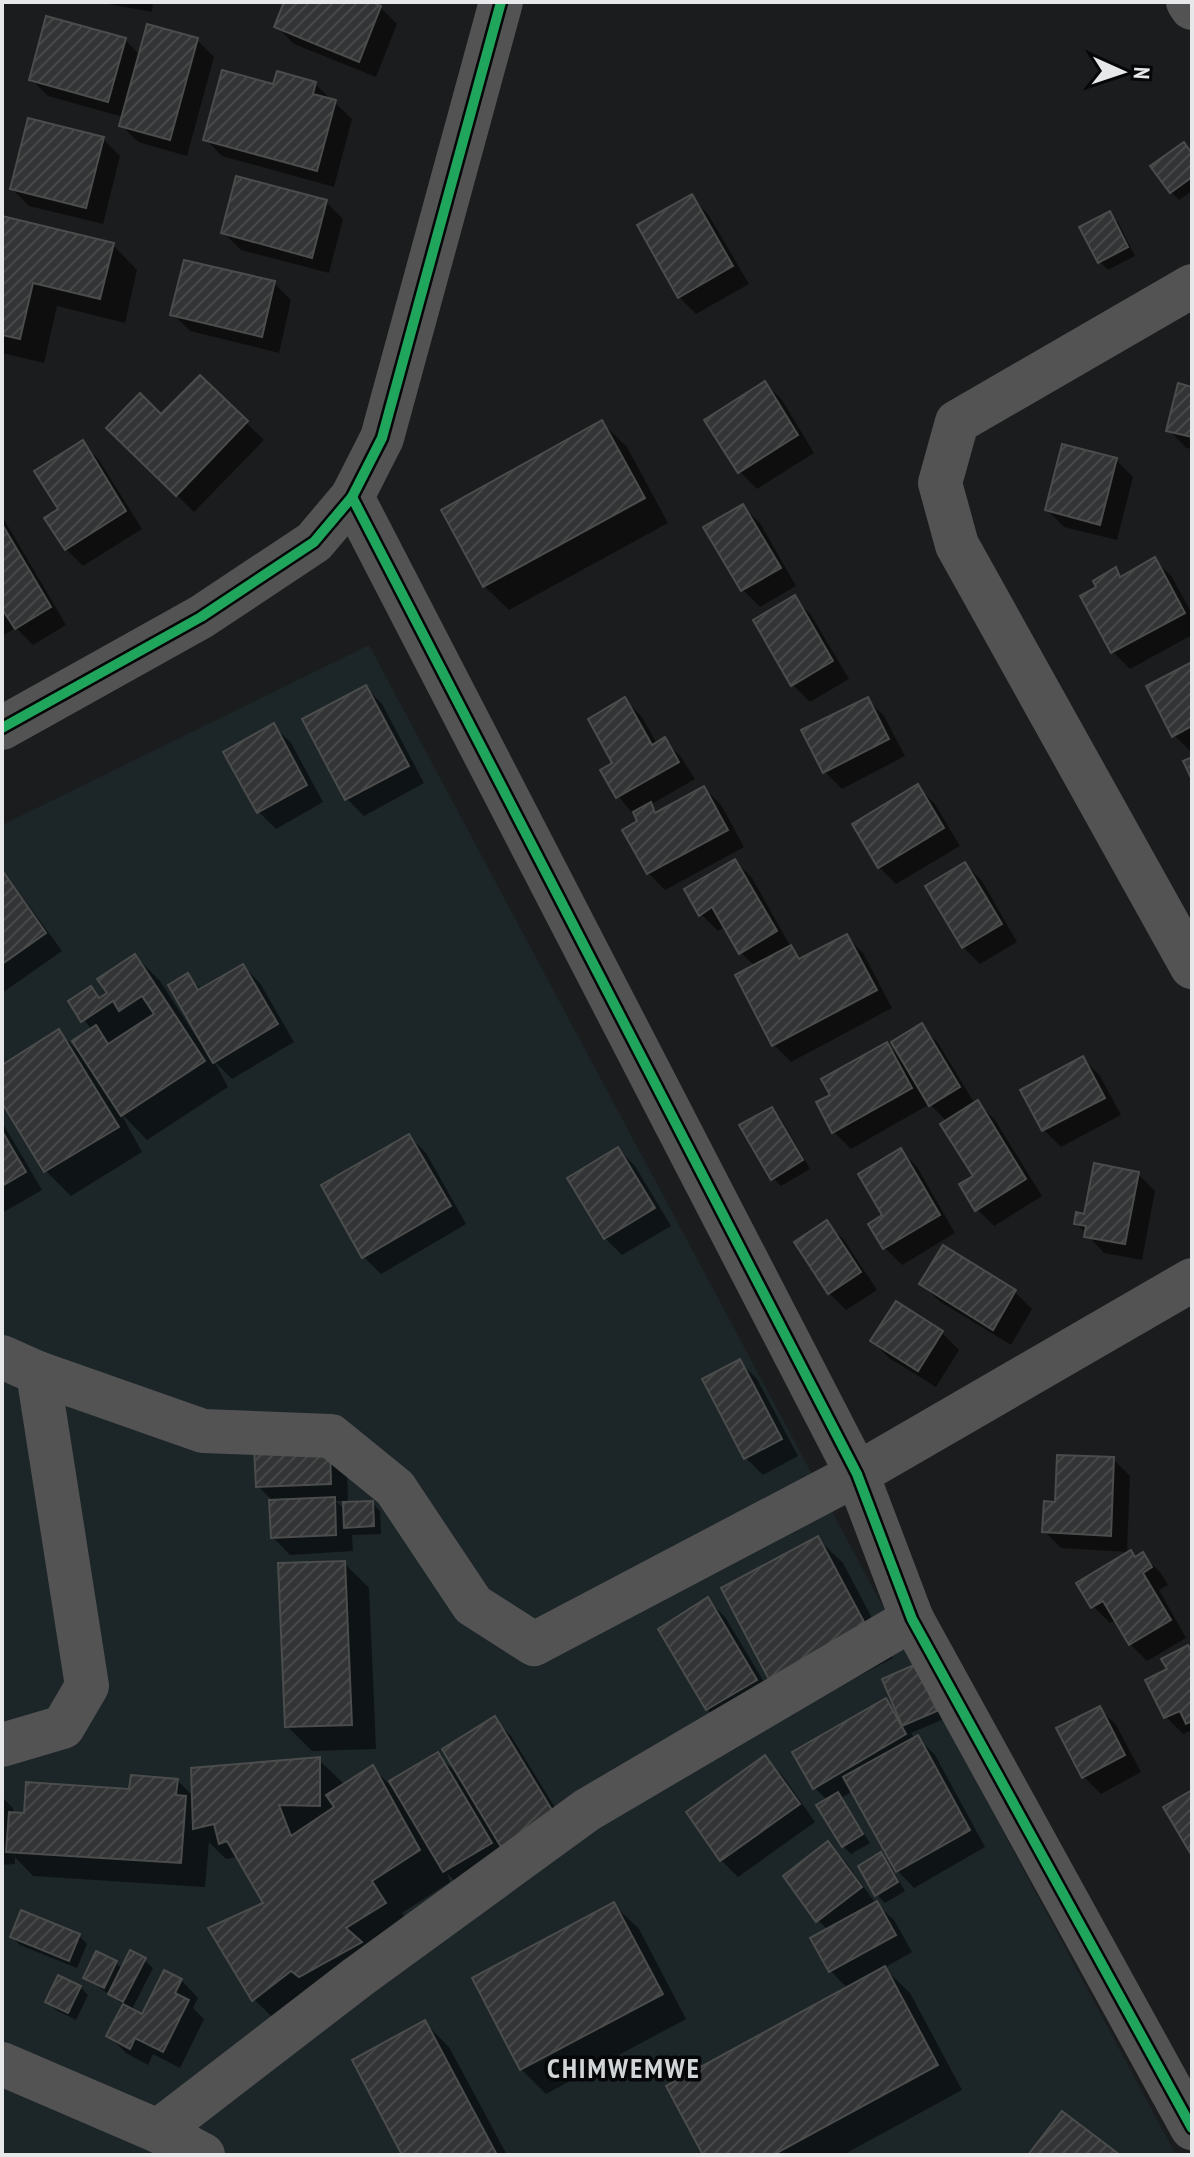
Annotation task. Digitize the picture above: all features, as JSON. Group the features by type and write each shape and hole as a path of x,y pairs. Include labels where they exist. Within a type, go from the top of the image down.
{"street":[{"path":"2,728 226,601 314,542 352,497 382,438 501,2"},
{"path":"1188,2 1192,8"},
{"path":"1192,286 957,422 940,483 957,545 1192,967"},
{"path":"352,497 857,1474 912,1619 1192,2128"},
{"path":"20,1365 203,1431 331,1436 395,1488 473,1605 534,1644 857,1474 1192,1280"},
{"path":"2,1745 63,1727 87,1686 20,1365"},
{"path":"158,2131 358,1977 587,1810 912,1619"},
{"path":"2,2064 158,2131 203,2155"}],"shaded area":[{"path":"369,645 1176,2155 2,2155 2,825"}],"building":[{"path":"284,2 372,2 381,6 359,62 274,27"},
{"path":"46,16 126,38 108,102 29,80"},
{"path":"147,24 198,38 170,140 119,126"},
{"path":"222,70 273,84 277,71 316,82 313,94 336,100 317,171 203,140"},
{"path":"28,118 104,137 86,208 10,189"},
{"path":"1184,142 1192,154 1192,177 1170,193 1150,166"},
{"path":"236,176 327,200 312,258 221,233"},
{"path":"692,194 733,266 678,298 637,225"},
{"path":"1110,211 1128,247 1098,263 1079,227"},
{"path":"2,216 114,243 100,299 33,283 20,339 2,335"},
{"path":"184,260 275,281 262,337 170,315"},
{"path":"200,375 248,421 176,496 106,428 140,393 161,414"},
{"path":"765,381 798,435 738,473 704,420"},
{"path":"1178,383 1192,387 1192,437 1166,431"},
{"path":"602,420 645,498 483,587 441,510"},
{"path":"83,440 126,511 65,550 44,518 58,509 34,471"},
{"path":"1062,444 1117,458 1100,525 1045,510"},
{"path":"743,504 781,568 741,591 703,527"},
{"path":"2,524 51,607 15,629 2,609"},
{"path":"1155,557 1185,613 1111,653 1080,596 1096,587 1093,581 1116,567 1120,577"},
{"path":"795,595 833,661 791,686 753,620"},
{"path":"1192,662 1192,726 1172,737 1146,686"},
{"path":"366,685 409,766 345,800 302,719"},
{"path":"625,697 652,745 665,737 679,762 616,798 600,770 612,763 588,719"},
{"path":"868,697 889,739 823,773 801,730"},
{"path":"274,723 307,785 257,813 223,752"},
{"path":"1192,757 1192,780 1183,761"},
{"path":"918,784 944,828 878,868 852,824"},
{"path":"704,786 728,830 647,874 622,830 637,821 633,812 651,802 655,813"},
{"path":"735,859 777,931 739,954 712,907 699,916 684,889"},
{"path":"965,862 1002,924 962,948 925,886"},
{"path":"2,870 46,933 2,964"},
{"path":"847,934 877,990 772,1046 735,975 791,945 799,959"},
{"path":"135,954 205,1061 121,1116 72,1041 96,1025 108,1044 154,1014 142,996 119,1011 113,1001 81,1022 68,1001 91,986 99,998 107,993 97,979"},
{"path":"243,964 278,1024 213,1063 168,985 188,973 198,990"},
{"path":"922,1023 960,1087 929,1106 891,1042"},
{"path":"59,1029 119,1127 44,1172 2,1103 2,1065"},
{"path":"887,1042 912,1088 832,1133 816,1102 830,1095 821,1079"},
{"path":"1083,1056 1105,1098 1042,1131 1020,1090"},
{"path":"978,1100 1026,1179 975,1211 959,1184 973,1176 940,1124"},
{"path":"772,1107 803,1160 771,1180 739,1125"},
{"path":"2,1131 26,1172 2,1186"},
{"path":"409,1134 451,1206 362,1258 321,1185"},
{"path":"618,1147 655,1208 604,1239 567,1178"},
{"path":"901,1148 940,1215 883,1249 868,1224 882,1215 858,1174"},
{"path":"1094,1163 1139,1172 1125,1244 1084,1237 1086,1226 1074,1224 1076,1212 1084,1214"},
{"path":"827,1220 861,1272 828,1294 794,1242"},
{"path":"943,1245 1016,1290 993,1330 919,1284"},
{"path":"896,1301 943,1331 918,1371 870,1341"},
{"path":"740,1359 782,1439 744,1459 702,1379"},
{"path":"330,1444 331,1484 256,1487 254,1447"},
{"path":"1057,1455 1114,1457 1111,1536 1042,1532 1044,1501 1055,1502"},
{"path":"335,1497 336,1535 271,1538 269,1500"},
{"path":"373,1501 374,1526 344,1528 343,1502"},
{"path":"818,1536 870,1633 772,1685 721,1588"},
{"path":"1131,1550 1135,1557 1143,1552 1152,1567 1143,1573 1171,1620 1129,1645 1103,1601 1091,1608 1076,1583"},
{"path":"345,1561 352,1725 285,1727 278,1563"},
{"path":"708,1597 757,1680 706,1710 658,1629"},
{"path":"1188,1645 1192,1653 1192,1721 1186,1724 1180,1711 1164,1718 1145,1680 1167,1669 1161,1659"},
{"path":"916,1664 937,1711 902,1726 882,1679"},
{"path":"886,1698 906,1734 813,1789 792,1752"},
{"path":"1100,1706 1125,1755 1082,1778 1056,1728"},
{"path":"495,1716 555,1815 501,1847 442,1749"},
{"path":"918,1735 970,1830 896,1872 843,1777"},
{"path":"438,1752 492,1843 443,1872 389,1781"},
{"path":"765,1755 800,1804 720,1861 686,1812"},
{"path":"320,1757 320,1806 279,1805 291,1836 334,1807 326,1795 373,1765 420,1850 372,1881 386,1903 346,1928 362,1942 299,1977 291,1971 252,2001 208,1928 263,1903 227,1841 219,1844 214,1824 193,1829 191,1768"},
{"path":"131,1775 178,1779 176,1795 186,1796 181,1863 6,1852 9,1812 24,1813 26,1782 129,1789"},
{"path":"1192,1790 1192,1856 1163,1807"},
{"path":"838,1792 863,1834 842,1847 816,1805"},
{"path":"828,1841 862,1887 816,1922 783,1876"},
{"path":"881,1852 898,1882 875,1896 858,1866"},
{"path":"877,1901 896,1935 829,1972 810,1938"},
{"path":"614,1902 663,1994 520,2070 472,1978"},
{"path":"21,1910 80,1934 69,1961 10,1937"},
{"path":"130,1950 146,1958 123,2002 108,1994"},
{"path":"96,1951 117,1961 104,1988 83,1978"},
{"path":"885,1966 938,2065 773,2155 703,2155 666,2086"},
{"path":"164,1970 182,1979 175,1993 189,2000 163,2052 135,2038 130,2049 106,2036 123,2004 142,2014"},
{"path":"58,1975 81,1986 68,2013 45,2002"},
{"path":"425,2020 497,2155 402,2155 352,2060"},
{"path":"1062,2111 1120,2155 1028,2155"}],"cycle path":[{"path":"2,728 201,617 314,542 352,497 382,438 501,2"},
{"path":"352,497 857,1474 912,1619 1192,2128"}],"district":[{"name":"CHIMWEMWE","path":"624,2067"}]}
